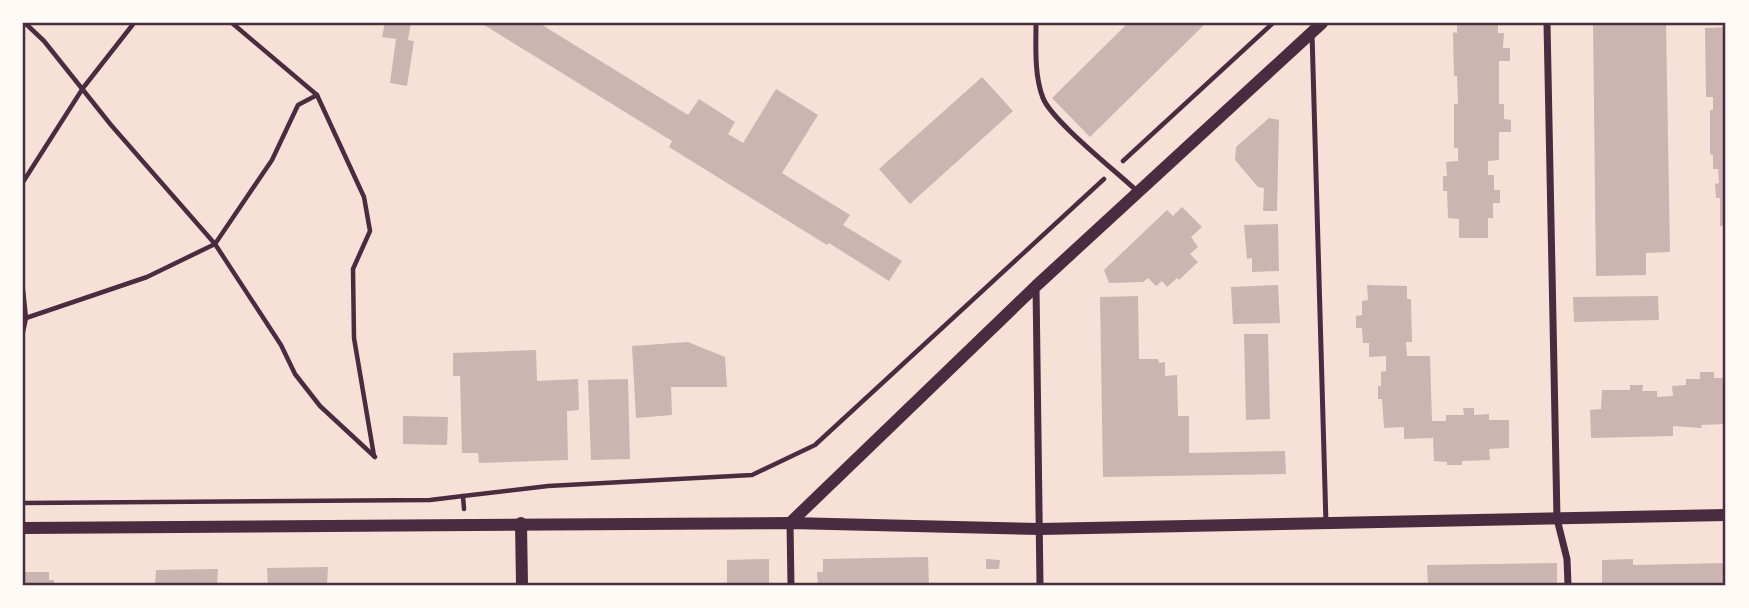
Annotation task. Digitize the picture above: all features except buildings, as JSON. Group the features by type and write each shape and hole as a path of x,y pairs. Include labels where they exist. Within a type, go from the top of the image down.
{"street":[{"path":"791,585 790,523 1036,286 1322,23"},
{"path":"1547,23 1557,519 1567,559 1568,585"},
{"path":"1036,286 1041,585"},
{"path":"23,528 790,523 1040,529 1726,515"},
{"path":"521,523 522,585"}],"lane":[{"path":"1036,23 1037,73 1043,98 1054,115 1138,192"},
{"path":"1312,32 1326,523"}],"path":[{"path":"25,23 44,41 111,125 215,244 281,345 295,374 320,406 374,457 354,338 353,270 370,231 364,197 317,95 232,23"},
{"path":"23,181 83,88 134,23"},
{"path":"23,503 430,500 548,486 752,475 815,445 1273,23"},
{"path":"26,318 147,277 215,244 272,160 298,105 317,95"},
{"path":"23,290 26,318 23,332"},
{"path":"463,496 464,524"}]}
